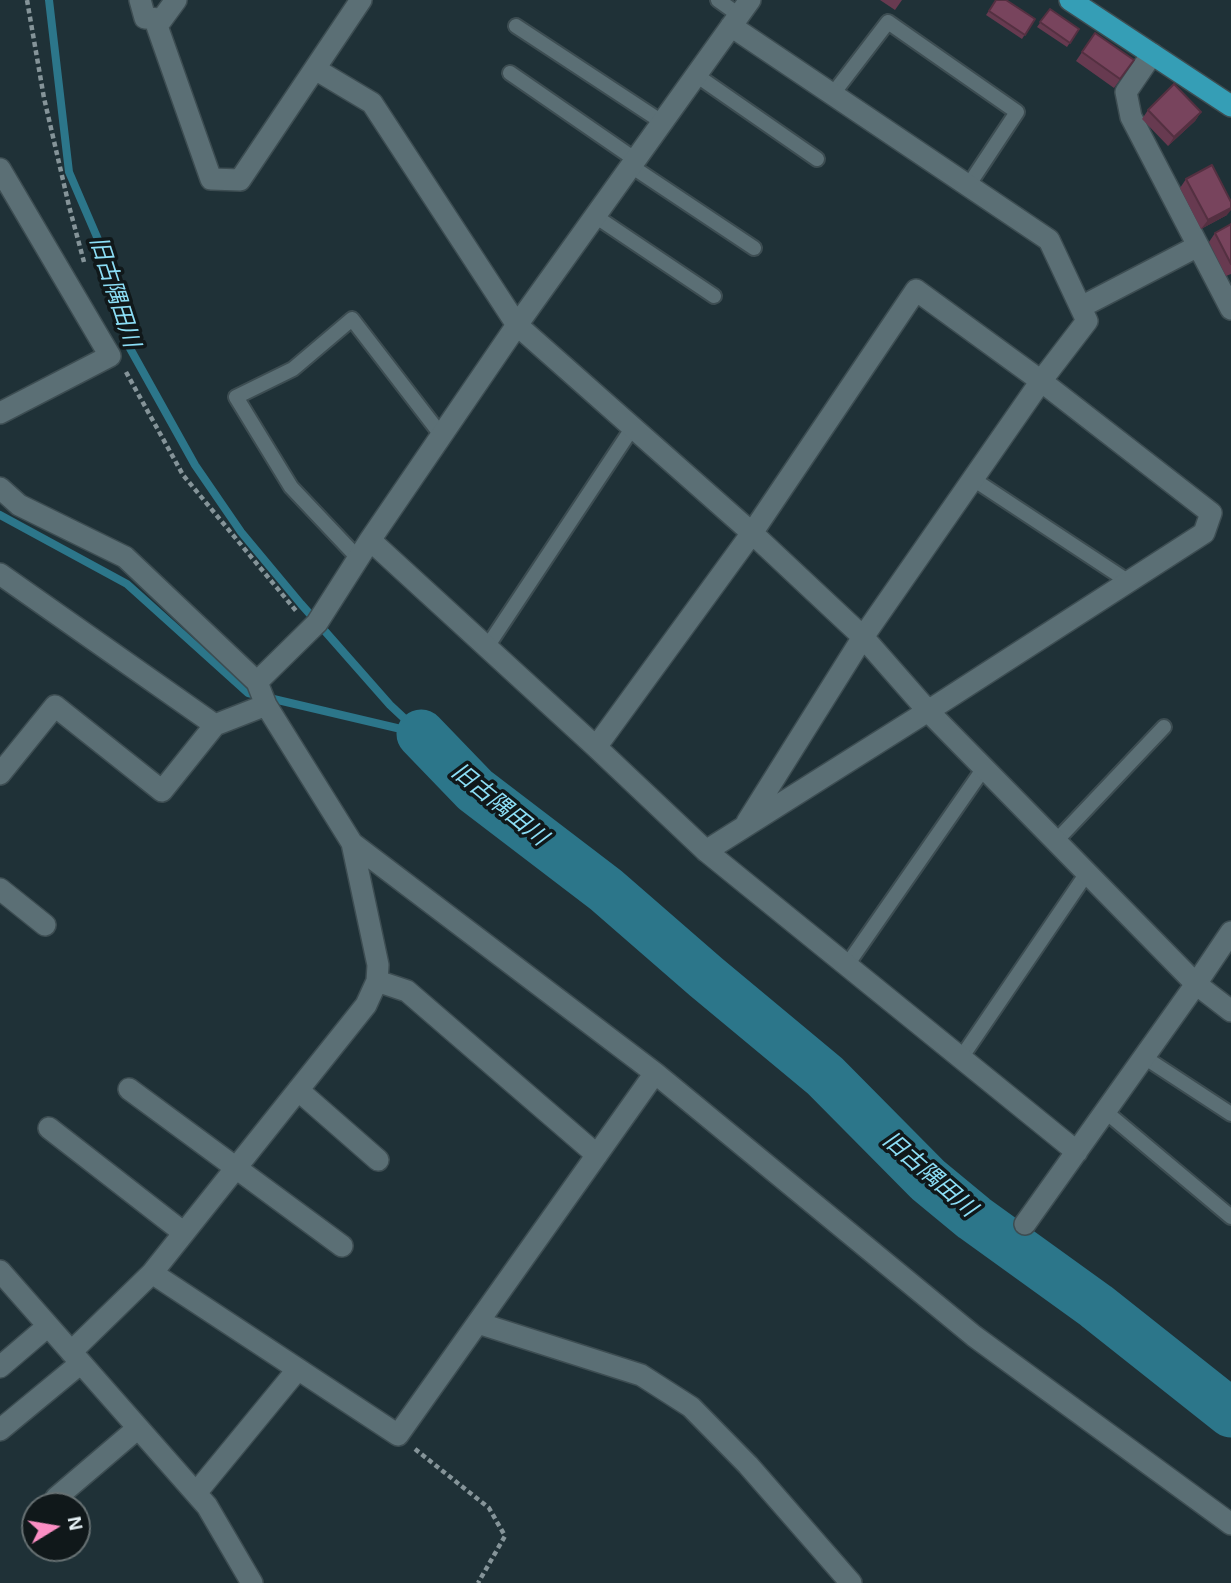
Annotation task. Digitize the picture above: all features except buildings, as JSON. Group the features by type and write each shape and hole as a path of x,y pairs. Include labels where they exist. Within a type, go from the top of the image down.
{"main road":[{"path":"1070,0 1231,106"}],"street":[{"path":"140,0 145,18 162,19"},
{"path":"176,0 157,26 211,178 240,180 361,0"},
{"path":"257,682 317,623 364,549 517,325 740,13 832,94 1049,240 1087,321 1041,381 863,637 744,827"},
{"path":"1152,54 1126,92 1131,117 1231,309"},
{"path":"314,69 372,103 517,325 752,533 863,637 928,711 1196,984 1231,1011"},
{"path":"0,169 110,356 0,413"},
{"path":"1080,307 1198,246"},
{"path":"596,747 752,533 916,290 1041,381 1211,513 1204,533 706,850"},
{"path":"0,488 19,505 125,556 257,682 266,705 352,843 378,965 377,981 366,1005 152,1273 76,1357 0,1430"},
{"path":"364,549 486,647 706,850 1077,1152"},
{"path":"0,574 215,724"},
{"path":"1,770 55,706 162,791 215,724 266,705"},
{"path":"352,843 655,1073 974,1336 1231,1524"},
{"path":"0,889 45,925"},
{"path":"1025,1224 1231,932"},
{"path":"377,981 407,991 597,1155"},
{"path":"152,1273 398,1435 655,1073"},
{"path":"129,1089 342,1246"},
{"path":"298,1090 378,1160"},
{"path":"49,1128 184,1233"},
{"path":"1,1274 207,1506 251,1583"},
{"path":"478,1323 641,1375 691,1407 748,1465 851,1583"},
{"path":"0,1367 48,1326"},
{"path":"196,1493 298,1369"},
{"path":"63,1492 138,1428"}],"lane":[{"path":"718,0 740,13"},
{"path":"832,94 888,22 1017,112 968,186"},
{"path":"516,26 663,122"},
{"path":"510,73 754,248"},
{"path":"696,75 817,159"},
{"path":"595,216 714,296"},
{"path":"364,549 291,487 236,397 293,369 352,319 442,436"},
{"path":"486,647 633,428"},
{"path":"973,479 1129,582"},
{"path":"1056,841 1164,727"},
{"path":"847,965 984,768"},
{"path":"961,1058 1087,873"},
{"path":"1144,1057 1231,1114"},
{"path":"1106,1112 1231,1217"}],"path":[{"path":"27,0 44,99 86,268"},
{"path":"110,356 124,368 183,475 311,629"},
{"path":"398,1435 489,1508 505,1536 478,1583"}],"waterway":[{"name":"旧古隅田川","path":"49,0 69,172 103,251 127,343 195,465 241,532 390,705 421,734"},
{"path":"0,515 127,584 248,693 418,733"},
{"name":"旧古隅田川","path":"421,734 475,790 606,890 825,1076 928,1180 974,1218 1096,1306 1231,1413"}]}
